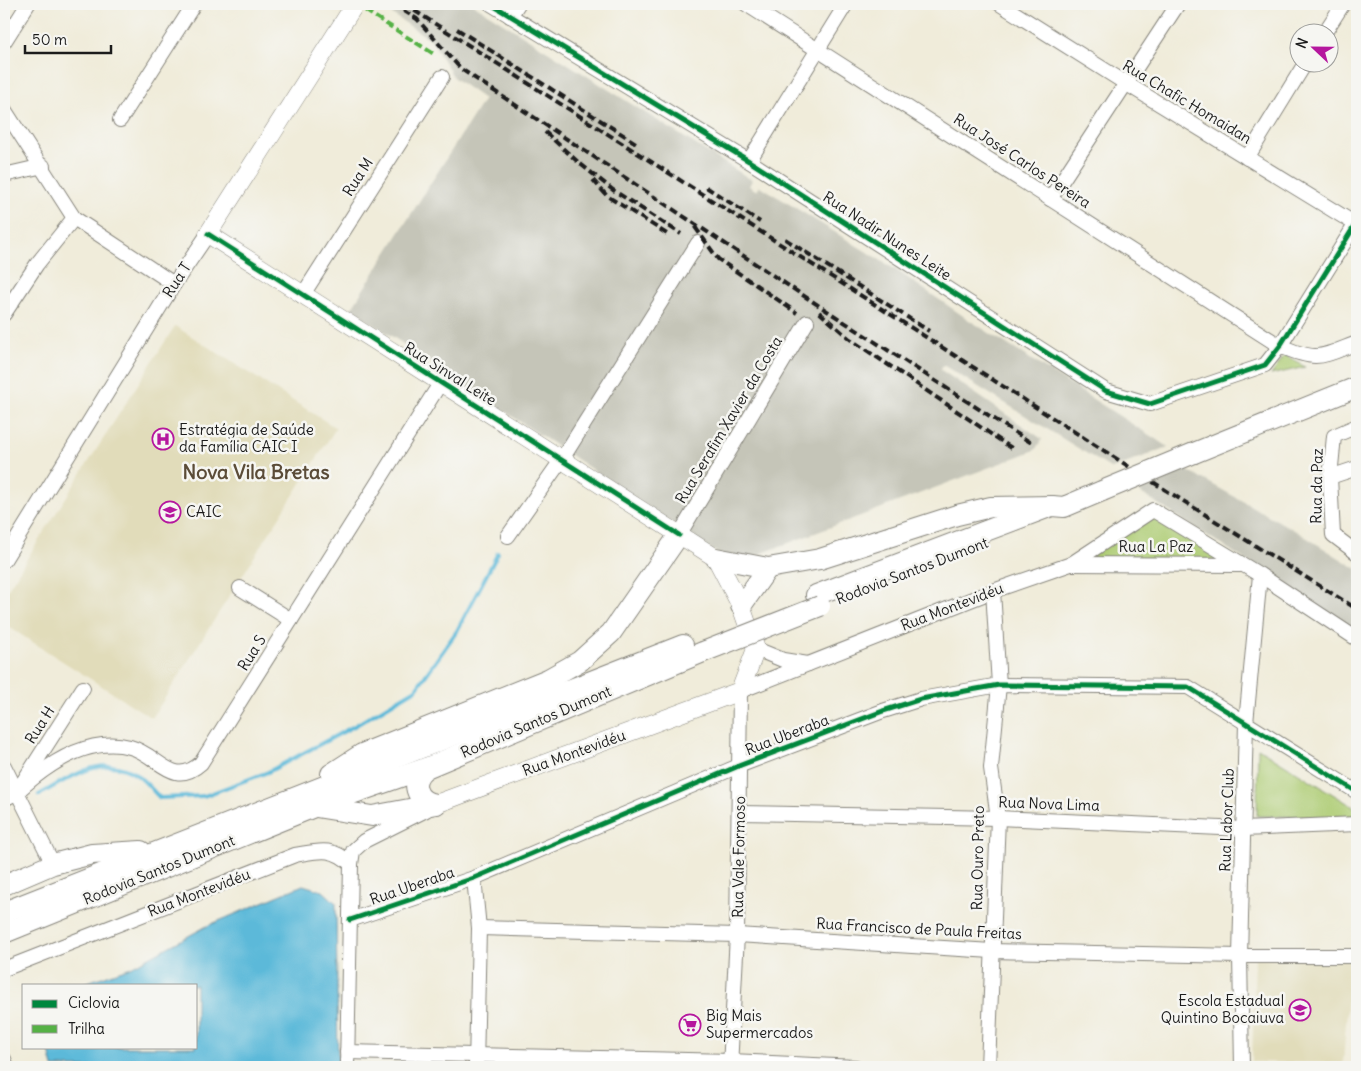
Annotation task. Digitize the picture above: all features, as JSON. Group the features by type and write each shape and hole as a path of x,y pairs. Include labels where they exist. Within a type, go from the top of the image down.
{"highway":[{"name":"Rodovia Santos Dumont","path":"4,912 164,848 535,705 818,600 1059,516 1058,507 1102,492 1357,387"},
{"path":"716,558 768,568 820,559 957,515 991,507 1058,507"},
{"path":"296,797 362,754 548,679 580,661 611,633 679,535"},
{"path":"741,606 768,568"},
{"name":"Rodovia Santos Dumont","path":"4,933 314,807 426,768 701,645"},
{"path":"426,768 418,777 416,790 424,800 436,804"},
{"path":"314,807 372,816 436,804"},
{"path":"4,885 53,864 92,854 164,848"}],"main road":[{"name":"Rua T","path":"208,234 355,4"},
{"name":"Rua Sinval Leite","path":"208,234 302,296 442,382 716,558"},
{"path":"716,558 741,606 756,650"},
{"name":"Rua Vale Formoso","path":"740,691 756,650"},
{"name":"Rua Montevidéu","path":"436,804 740,691"}],"street":[{"path":"4,42 28,4"},
{"path":"120,120 194,4"},
{"name":"Rua Nadir Nunes Leite","path":"491,4 749,161 1106,392 1150,404 1265,365 1280,346 1357,224"},
{"path":"510,16 518,4"},
{"name":"Rua José Carlos Pereira","path":"746,4 1280,346 1309,357 1321,356 1357,343"},
{"path":"749,161 846,4"},
{"path":"1050,199 1178,4"},
{"path":"1331,22 1342,4"},
{"name":"Rua Chafic Homaidan","path":"1009,6 1126,84 1357,224"},
{"path":"1247,158 1300,72"},
{"name":"Rua M","path":"302,296 442,77"},
{"path":"4,109 43,166 74,218 174,284"},
{"path":"4,175 43,166"},
{"path":"4,314 32,271 74,218"},
{"name":"Rua T","path":"4,560 174,284 208,234"},
{"path":"508,536 562,459 698,243"},
{"name":"Rua Serafim Xavier da Costa","path":"679,535 807,322"},
{"name":"Rua S","path":"10,796 39,773 77,752 104,745 131,747 177,773 191,772 201,763 442,382"},
{"name":"Rua da Paz","path":"1357,426 1334,436 1330,477 1333,535 1357,553"},
{"path":"1330,477 1357,468"},
{"name":"Rua Montevidéu","path":"740,691 993,591 1071,564 1153,510 1241,565"},
{"name":"Rua La Paz","path":"1071,564 1241,565"},
{"path":"1241,565 1260,575 1357,639"},
{"name":"Rua Labor Club","path":"1242,1067 1240,956 1246,722 1260,575"},
{"path":"240,588 292,620"},
{"name":"Rua Ouro Preto","path":"988,1067 998,818 991,768 998,686 993,591"},
{"path":"756,650 783,660 808,664"},
{"name":"Rua Uberaba","path":"350,920 474,878 741,765 893,708 921,699 998,686 1188,687 1357,792"},
{"name":"Rua H","path":"10,796 83,688"},
{"name":"Rua Vale Formoso","path":"730,1064 737,935 741,765 740,691"},
{"path":"4,766 10,796 53,864"},
{"name":"Rua Montevidéu","path":"351,864 353,851 364,841 436,804"},
{"name":"Rua Nova Lima","path":"739,813 998,818 1243,829 1357,824"},
{"name":"Rua Montevidéu","path":"4,969 295,856 323,850 341,855 351,864"},
{"path":"347,1067 351,864"},
{"path":"474,878 479,928 476,1061"},
{"name":"Rua Francisco de Paula Freitas","path":"479,928 737,935 992,951 1240,956 1357,956"},
{"path":"347,1052 476,1061 856,1067"},
{"path":"4,1059 7,1067"}],"shaded area":[{"path":"377,4 473,4 752,180 749,186 757,191 760,186 893,268 969,320 1168,447 1112,469 943,365 941,370 1042,439 1035,450 749,558 719,554 351,309 484,99 454,78 431,40"},
{"name":"CAIC","path":"175,326 336,428 152,718 4,624 4,595"},
{"path":"1183,468 1296,531 1357,569 1357,631 1133,488"},
{"name":"Escola Estadual Quintino Bocaiuva","path":"1351,956 1343,1063 1252,1062 1255,957"}],"green space":[{"path":"1285,355 1305,367 1271,375"},
{"path":"1151,515 1225,560 1084,560"},
{"path":"1258,748 1357,809 1357,817 1257,816"}],"water":[{"path":"303,885 323,891 336,903 338,1067 53,1067 48,1048 198,1048 198,984 82,984 131,967 207,926"}],"waterway":[{"path":"39,795 75,775 100,767 113,766 126,769 141,778 160,798 204,796 268,772 356,725 416,689 457,631 498,553"}],"railway":[{"path":"393,4 417,19 461,69 801,294 1033,444"},
{"path":"404,4 1164,489 1357,609"},
{"path":"457,29 636,143"},
{"path":"545,132 613,190 681,234"},
{"path":"593,180 607,196 667,234"},
{"path":"706,187 760,222"},
{"path":"695,227 718,259 797,313"},
{"path":"785,239 929,331"},
{"path":"819,312 850,339 1013,449"}],"marked path":[{"path":"355,4 434,54"}],"cycle path":[{"path":"491,4 749,161 1106,391 1150,404 1265,365 1280,346 1357,222"},
{"path":"208,234 679,535"},
{"path":"350,920 474,878 741,765 883,711 921,699 999,685 1188,687 1357,792"}],"place":[{"name":"Estratégia de Saúde da Família CAIC I","path":"163,439"},
{"name":"CAIC","path":"170,512"},
{"name":"Escola Estadual Quintino Bocaiuva","path":"1300,1010"},
{"name":"Big Mais Supermercados","path":"690,1025"}],"district":[{"name":"Nova Vila Bretas","path":"256,472"}]}
